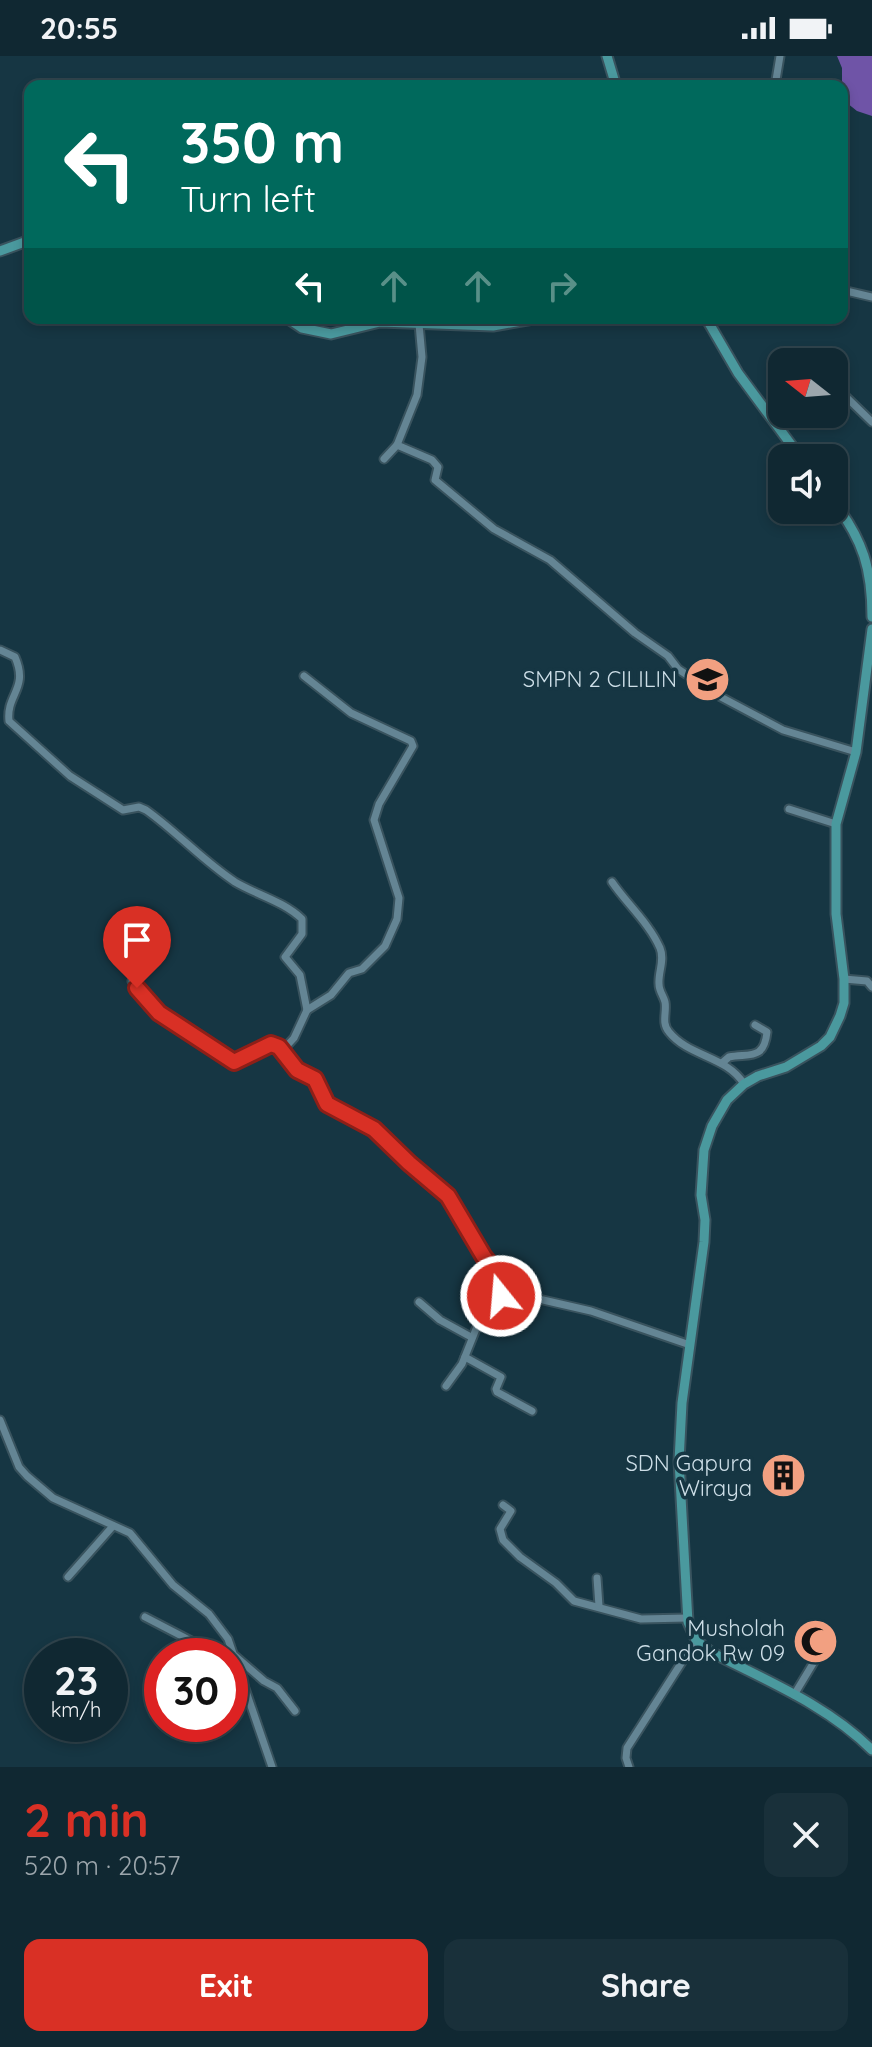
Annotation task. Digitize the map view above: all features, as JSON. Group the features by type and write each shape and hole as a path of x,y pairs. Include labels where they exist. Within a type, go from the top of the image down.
{"main road":[{"path":"607,56 614,80"},
{"path":"0,251 24,242"},
{"path":"296,324 320,334 331,334 372,324"},
{"path":"419,324 504,324"},
{"path":"709,324 738,373 791,444"},
{"path":"848,521 870,568 872,617"},
{"path":"872,629 856,752 836,824 836,914 844,1003 830,1037 821,1046 786,1067 744,1084 719,1112 704,1150 701,1195 704,1242 682,1403 679,1461 687,1618 696,1640 711,1652 819,1707 849,1728 872,1750"}],"street":[{"path":"776,80 780,56"},
{"path":"848,291 872,297"},
{"path":"384,459 397,445 417,395 422,357 419,324"},
{"path":"848,399 872,422"},
{"path":"397,445 434,461 438,467 435,480 474,514 494,529 550,560 635,633 668,656 678,669 703,686 783,730 856,752"},
{"path":"0,650 15,657 21,670 21,682 8,712 9,721 70,776 123,810 139,807 146,810 184,844 234,881 290,909 302,919 302,934 285,957 300,975 307,1010"},
{"path":"282,1051 294,1038 307,1010 331,995 349,973 362,969 385,946 393,929 399,898 374,820 386,791 413,746 411,741 351,713 304,676"},
{"path":"789,809 836,824"},
{"path":"612,882 661,950 658,981 665,1002 668,1032 698,1053 737,1073 744,1084"},
{"path":"131,964 136,971 132,981 154,1008 230,1061 240,1061 273,1044 297,1070 315,1079 327,1104 374,1129 448,1196 484,1257 510,1288 523,1297 591,1311 690,1345"},
{"path":"844,979 867,981 872,987"},
{"path":"722,1063 732,1056 747,1057 760,1051 767,1032 755,1025"},
{"path":"446,1386 459,1370 471,1337 510,1288"},
{"path":"419,1302 440,1320 471,1337"},
{"path":"465,1357 501,1377 497,1392 532,1411"},
{"path":"0,1420 19,1467 27,1476 53,1498 134,1537 173,1585 209,1614 227,1638"},
{"path":"503,1505 511,1511 500,1529 503,1540 527,1564 556,1583 574,1601 636,1619 687,1618"},
{"path":"68,1577 113,1526"},
{"path":"597,1578 599,1606"},
{"path":"145,1617 185,1638"},
{"path":"629,1767 627,1748 696,1640"},
{"path":"794,1695 820,1652"},
{"path":"248,1670 277,1688 295,1711"},
{"path":"248,1701 272,1767"}],"shaded area":[{"path":"837,56 872,56 872,116 848,104 848,80 842,80 842,68"}],"place":[{"name":"SMPN 2 CILILIN","path":"708,679"},
{"name":"SDN Gapura Wiraya","path":"783,1476"},
{"name":"Musholah Gandok Rw 09","path":"816,1641"}],"route":[{"path":"137,988 159,1013 223,1053 230,1061 240,1061 271,1044 279,1047 297,1070 315,1079 327,1104 374,1129 448,1196 484,1257 510,1288 501,1296"}]}
